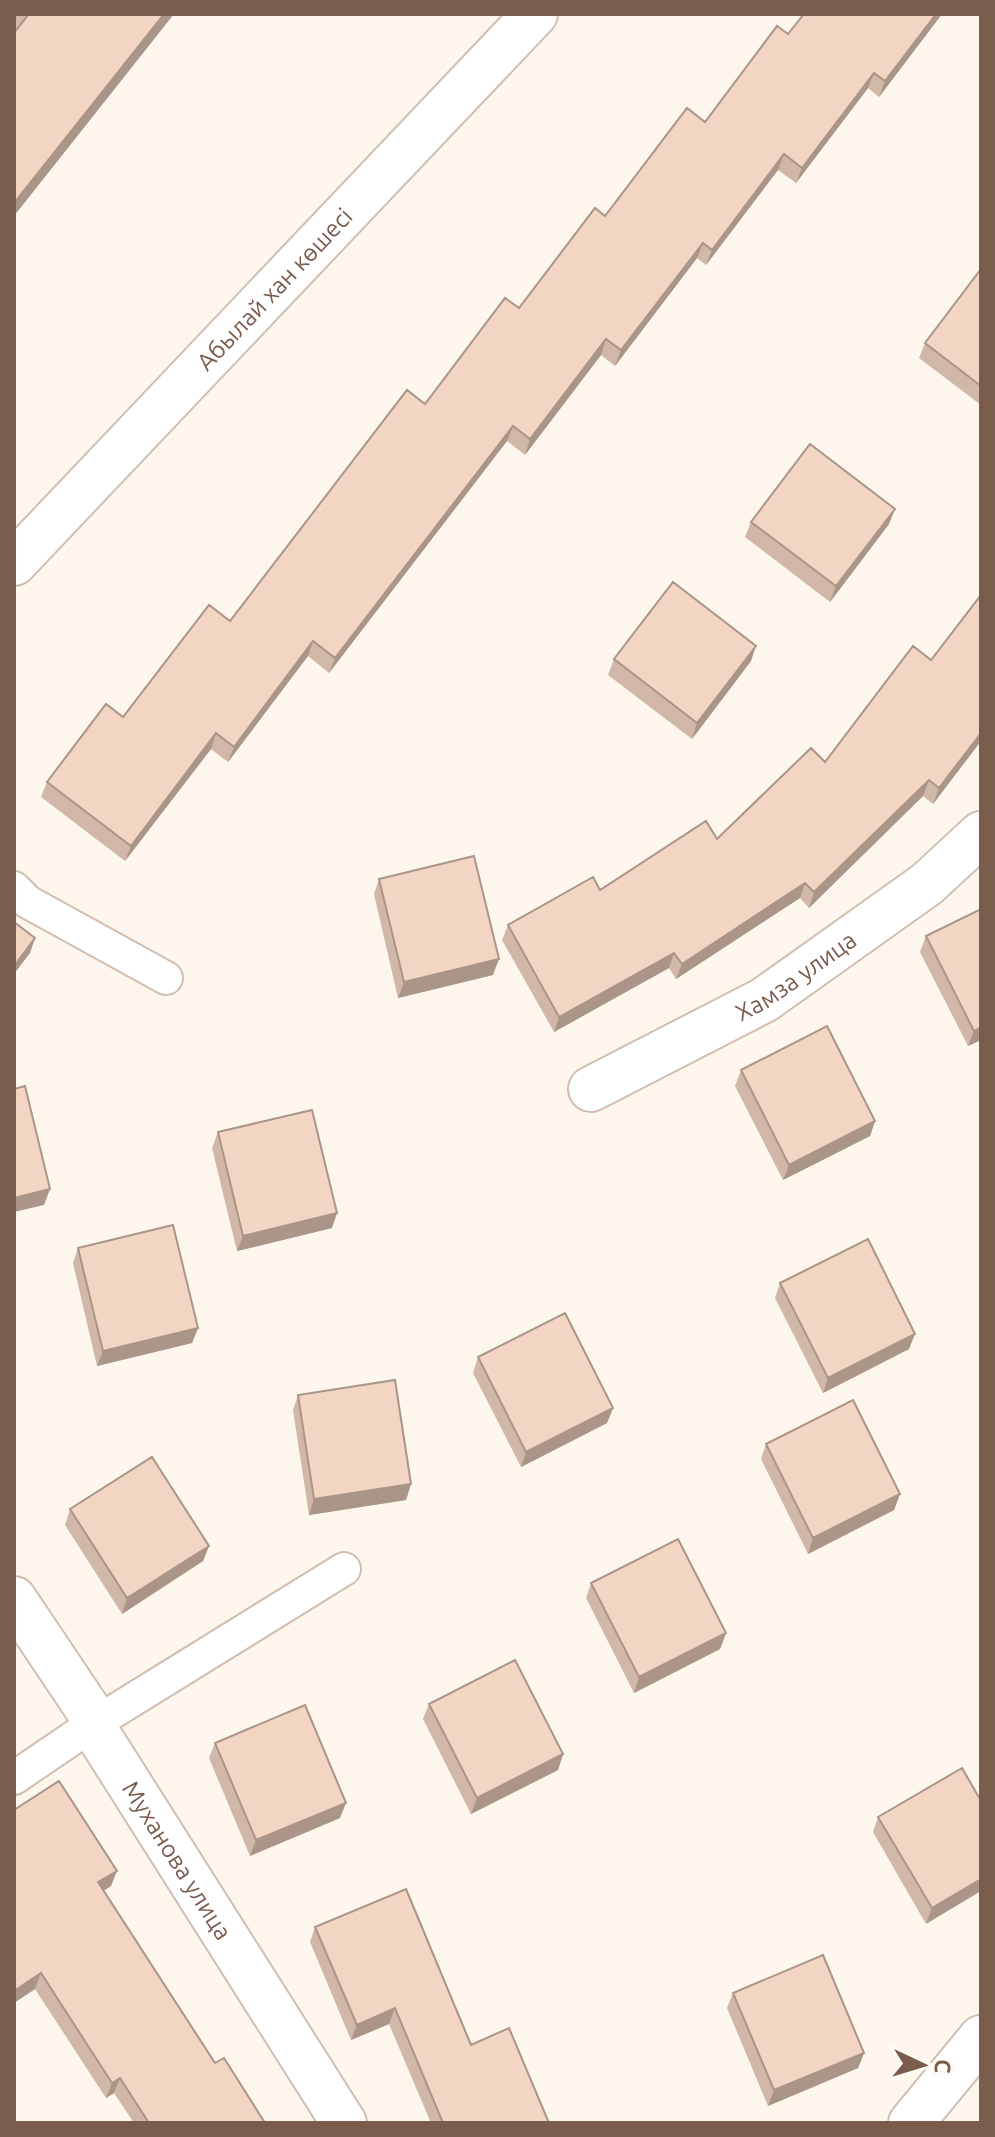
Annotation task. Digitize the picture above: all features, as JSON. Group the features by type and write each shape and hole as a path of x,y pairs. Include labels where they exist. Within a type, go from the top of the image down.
{"street":[{"name":"Абылай хан көшесі","path":"14,563 535,14"},
{"name":"Хамза улица","path":"591,1089 764,1000 927,884 981,834"},
{"name":"Муханова улица","path":"14,1599 93,1717 92,1725 344,2123"},
{"path":"911,2123 981,2038"}],"lane":[{"path":"14,888 28,902 166,978"},
{"path":"14,1778 92,1725 344,1569"}],"building":[{"path":"29,14 164,14 14,203 14,33"},
{"path":"804,14 936,14 885,81 874,73 802,168 784,154 712,250 703,243 621,350 606,339 530,439 513,426 335,658 313,641 234,747 216,733 131,846 47,782 106,704 123,717 209,605 230,621 407,390 425,404 505,298 519,308 595,208 605,216 687,108 705,122 777,26 788,34"},
{"path":"981,269 981,386 925,343"},
{"path":"810,444 895,509 836,586 751,522"},
{"path":"673,582 756,646 697,723 614,659"},
{"path":"981,595 981,733 939,788 929,780 814,892 805,883 682,964 674,953 559,1017 508,925 593,877 600,890 706,821 717,839 811,748 825,762 913,646 931,660"},
{"path":"474,856 499,959 404,982 379,879"},
{"path":"981,909 981,1027 974,1031 926,936"},
{"path":"14,922 35,938 14,966"},
{"path":"827,1026 875,1121 789,1165 741,1070"},
{"path":"25,1086 50,1189 14,1198 14,1089"},
{"path":"312,1110 337,1213 243,1236 218,1132"},
{"path":"173,1225 198,1328 103,1351 78,1248"},
{"path":"868,1239 915,1334 828,1378 780,1283"},
{"path":"565,1313 613,1408 526,1452 478,1357"},
{"path":"395,1380 411,1484 314,1499 298,1395"},
{"path":"853,1400 900,1494 813,1538 766,1444"},
{"path":"152,1457 209,1546 127,1598 70,1509"},
{"path":"678,1539 726,1633 639,1677 591,1583"},
{"path":"515,1660 563,1754 477,1798 429,1704"},
{"path":"305,1705 346,1803 256,1840 215,1743"},
{"path":"962,1768 981,1801 981,1879 932,1908 878,1817"},
{"path":"59,1781 117,1871 98,1882 215,2063 224,2058 265,2123 149,2123 120,2078 112,2083 41,1973 14,1991 14,1810"},
{"path":"406,1889 471,2045 509,2028 549,2123 443,2123 395,2008 357,2025 315,1927"},
{"path":"823,1955 864,2053 774,2090 733,1993"}]}
